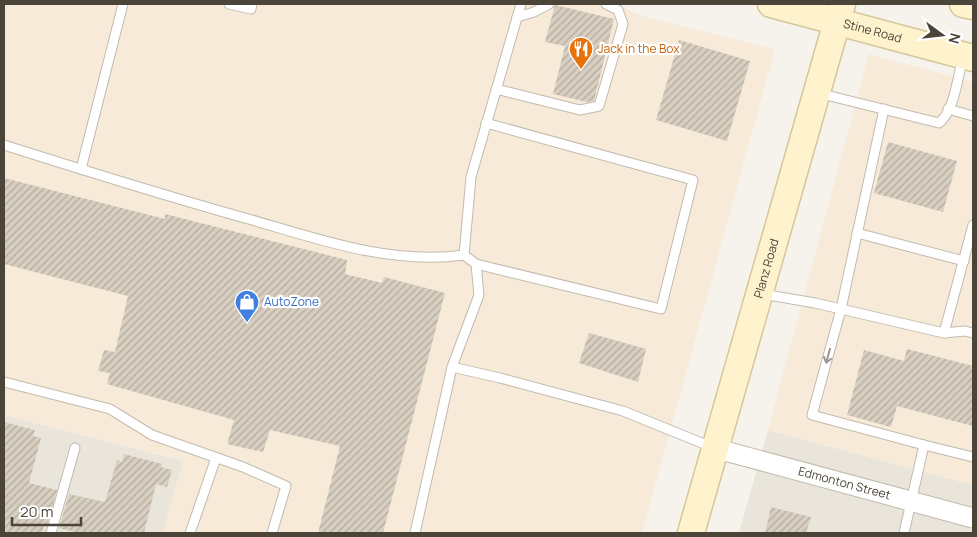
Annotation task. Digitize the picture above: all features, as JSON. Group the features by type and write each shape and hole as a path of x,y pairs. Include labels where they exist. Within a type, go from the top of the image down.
{"street":[{"name":"Stine Road","path":"771,4 840,13 968,57"},
{"path":"963,4 973,6"},
{"name":"Planz Road","path":"691,533 840,13"},
{"name":"Edmonton Street","path":"714,448 973,518"}],"lane":[{"path":"81,169 123,4"},
{"path":"230,4 251,9 252,4"},
{"path":"464,255 471,177 521,4"},
{"path":"517,17 534,12 549,4"},
{"path":"496,88 580,110 599,106 623,24 618,10 606,4"},
{"path":"817,92 939,123 946,117 968,57"},
{"path":"884,109 841,309 812,415 973,457"},
{"path":"948,109 973,116"},
{"path":"4,145 340,245 399,257 464,255 476,264 661,310 693,180 486,124"},
{"path":"944,333 973,225"},
{"path":"857,233 964,261"},
{"path":"415,533 452,368 479,295 476,264"},
{"path":"759,294 841,309 944,333 965,331 973,333"},
{"path":"452,368 500,378 622,411 714,448"},
{"path":"4,382 110,409 152,435 286,486 272,533"},
{"path":"904,533 913,502 924,445"},
{"path":"51,533 75,448"},
{"path":"190,533 216,458"}],"shaded area":[{"path":"4,4 615,4 642,16 775,49 642,533 163,533 183,461 4,415"},
{"path":"869,54 973,82 973,485 768,430"},
{"path":"4,415 183,461 163,533 4,533"},
{"path":"768,430 973,485 973,533 739,533"}],"building":[{"name":"Jack in the Box","path":"555,5 614,19 594,101 587,102 553,94 565,46 545,42"},
{"path":"679,40 750,61 727,141 656,120"},
{"path":"888,142 957,161 943,212 874,193"},
{"name":"AutoZone","path":"4,178 165,219 165,214 347,260 345,274 382,283 384,277 445,293 383,533 318,533 340,446 270,430 263,452 227,444 234,420 107,384 110,373 98,371 104,350 115,352 128,296 4,264"},
{"path":"589,333 646,349 638,382 579,363"},
{"path":"907,349 973,366 973,426 897,406 891,427 847,415 864,350 904,361"},
{"path":"4,422 35,430 33,436 41,438 29,483 57,490 47,525 44,525 42,533 4,533"},
{"path":"124,454 162,464 161,467 172,470 167,487 156,484 144,533 79,533 59,528 69,494 105,502 117,460 122,462"},
{"path":"771,507 811,517 806,533 765,533"}],"place":[{"name":"Jack in the Box","path":"581,70"},
{"name":"AutoZone","path":"247,323"}]}
